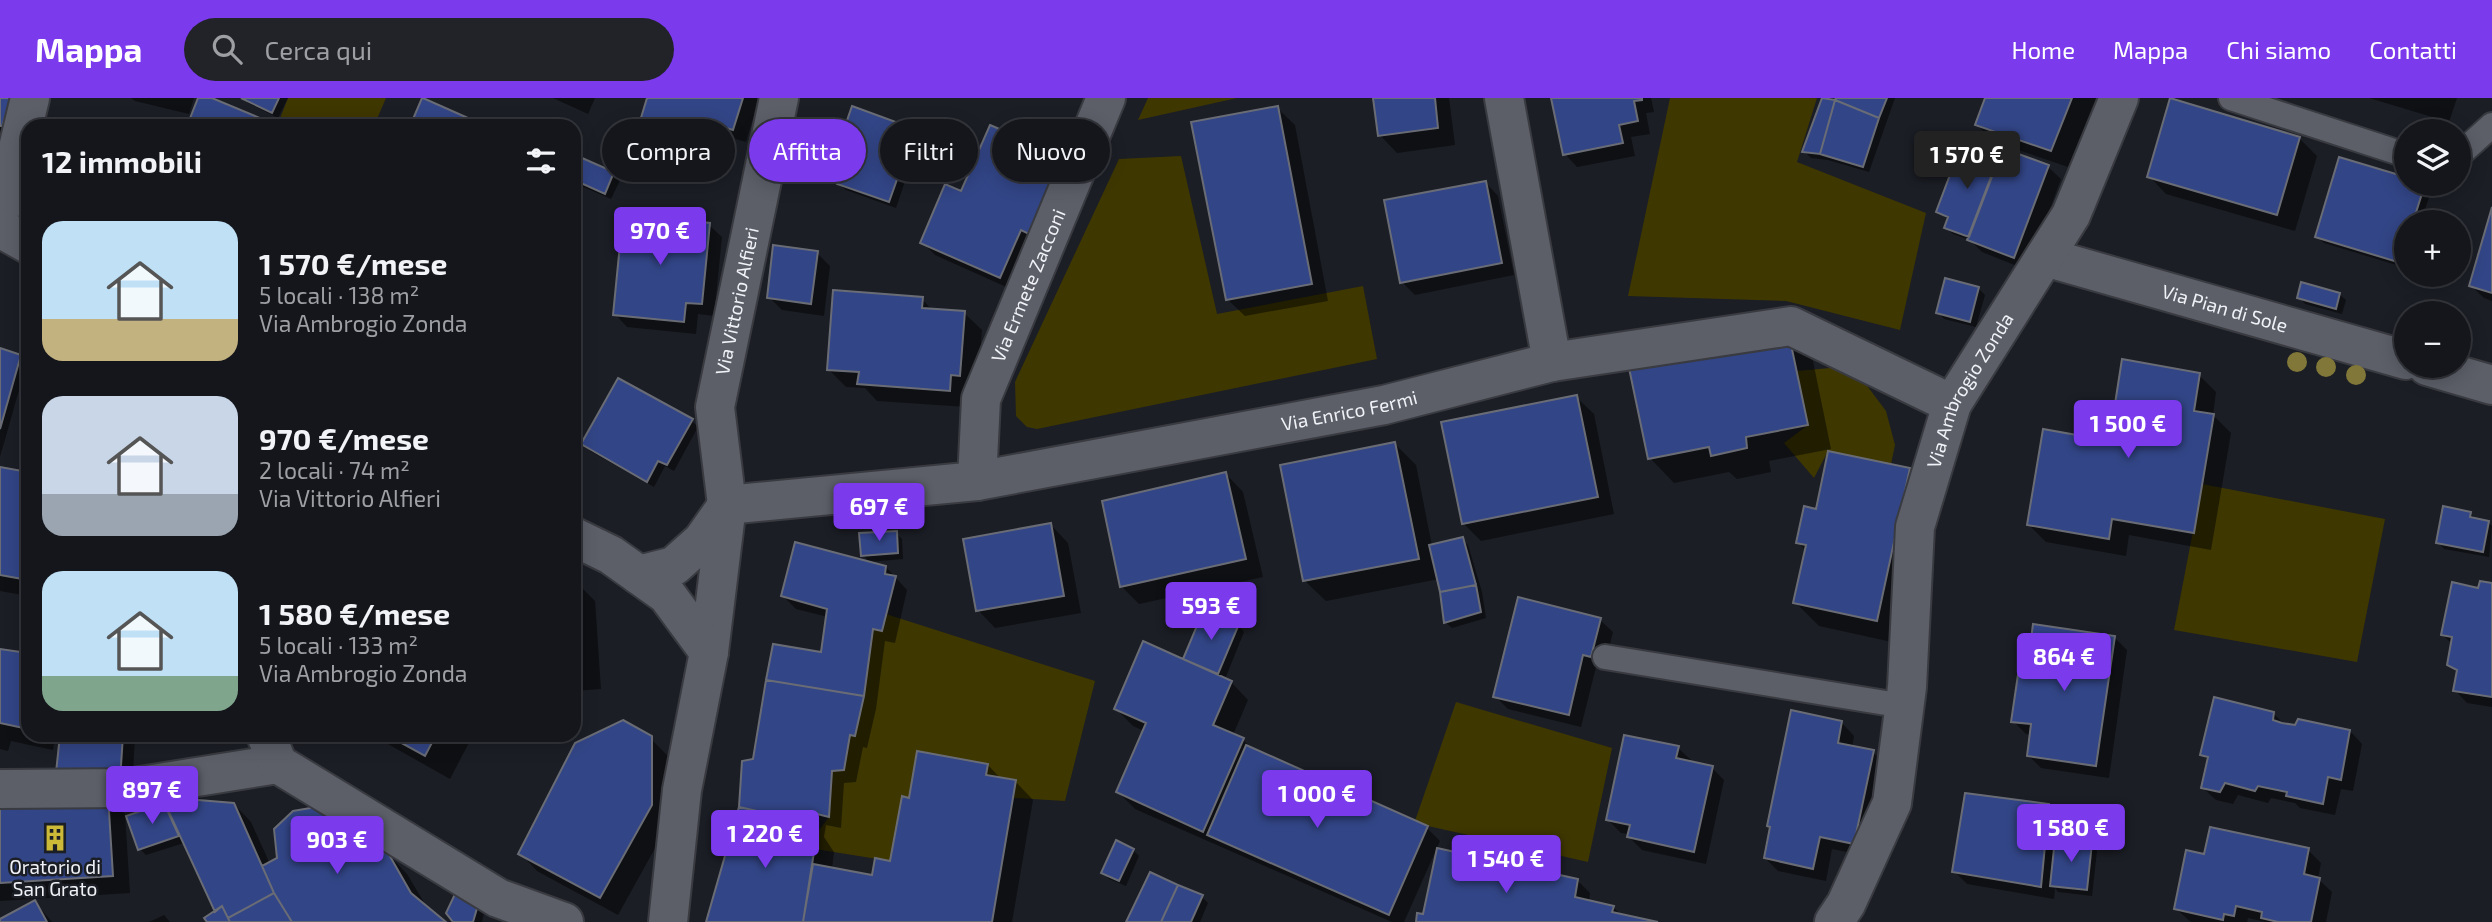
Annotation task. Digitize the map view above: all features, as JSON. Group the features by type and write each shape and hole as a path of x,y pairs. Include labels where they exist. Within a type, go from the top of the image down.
{"street":[{"path":"25,119 30,98"},
{"name":"Via Vittorio Alfieri","path":"662,920 682,789 709,652 727,505 715,407 779,98"},
{"name":"Via Ermete Zacconi","path":"977,481 981,399 1106,98"},
{"path":"1504,98 1552,362"},
{"name":"Via Ambrogio Zonda","path":"1834,922 1846,904 1892,803 1904,706 1915,527 1952,404 2071,215 2119,98"},
{"path":"0,211 7,194 21,136"},
{"path":"0,228 21,240"},
{"name":"Via Pian di Sole","path":"2045,257 2394,357"},
{"name":"Via Enrico Fermi","path":"727,505 977,481 1384,404 1552,362 1791,326 1952,404"},
{"path":"2468,378 2492,385"},
{"path":"639,575 674,566 702,541 727,505"},
{"path":"581,540 611,555 667,595 709,652"},
{"path":"0,789 128,788 272,749 511,914 564,922"}],"lane":[{"path":"2231,98 2394,151"},
{"path":"2471,144 2492,125"},
{"path":"1605,657 1904,706"}],"shaded area":[{"path":"288,98 386,98 377,119 280,119"},
{"path":"1148,98 1237,98 1138,120"},
{"path":"1670,98 1817,98 1797,162 1926,213 1900,330 1786,301 1628,296"},
{"path":"1181,156 1217,314 1363,286 1377,359 1037,429 1027,427 1016,416 1015,382 1119,159"},
{"path":"1841,367 1862,379 1886,411 1895,445 1891,464 1828,451 1814,478 1784,443 1808,425 1797,371"},
{"path":"2202,484 2385,519 2357,662 2174,630"},
{"path":"886,614 1095,681 1065,801 1014,798 1016,780 986,775 988,764 917,751 909,798 902,797 890,861 815,849 817,833 829,817 832,771 844,770 850,735 855,736 864,696 873,629 882,631"},
{"path":"1456,702 1612,748 1588,862 1415,821"}],"building":[{"path":"0,98 12,98 2,126 0,126"},
{"path":"198,98 212,98 262,119 190,119"},
{"path":"241,98 279,98 272,113"},
{"path":"423,98 470,119 413,119"},
{"path":"647,98 743,98 735,124 735,119 641,119"},
{"path":"1373,98 1435,98 1438,128 1378,136"},
{"path":"1551,98 1642,100 1634,101 1638,121 1619,125 1623,143 1563,155"},
{"path":"1822,98 1835,100 1820,154 1802,152"},
{"path":"1887,98 1879,118 1835,100"},
{"path":"1985,98 2072,98 2051,151 1975,125"},
{"path":"2170,98 2300,137 2277,215 2147,177"},
{"path":"1835,100 1879,118 1863,167 1820,154"},
{"path":"852,106 888,119 880,119 880,182 896,182 889,202 837,184 866,182 866,119 848,119"},
{"path":"1278,106 1312,284 1226,300 1191,122"},
{"path":"990,125 992,182 1054,182 1031,235 1021,230 1000,278 920,243 945,184 961,191 965,182 978,182 978,152"},
{"path":"1982,145 2001,153 1969,237 1944,228 1948,217 1936,212 1956,159 1974,166"},
{"path":"2002,148 2049,165 2014,258 1967,240"},
{"path":"2339,157 2394,173 2394,196 2421,196 2417,210 2394,210 2394,261 2315,237"},
{"path":"582,158 602,167 602,182 610,182 605,194 581,183"},
{"path":"1486,181 1502,263 1400,283 1384,200"},
{"path":"2492,207 2492,293 2471,287"},
{"path":"623,214 710,223 702,304 686,303 684,322 613,315"},
{"path":"773,245 818,251 811,304 767,298"},
{"path":"1945,278 1979,287 1970,322 1936,313"},
{"path":"2301,282 2340,293 2336,309 2297,298"},
{"path":"833,290 923,297 922,308 965,311 960,376 951,375 950,391 857,384 859,372 827,370"},
{"path":"1789,335 1808,425 1746,437 1747,448 1711,456 1709,447 1648,459 1629,368"},
{"path":"0,348 21,355 0,429"},
{"path":"2122,359 2200,373 2194,411 2214,414 2194,533 2112,519 2109,539 2027,525 2043,429 2088,437 2091,420 2112,423"},
{"path":"618,378 693,419 667,465 658,461 647,482 581,444"},
{"path":"1577,395 1598,497 1462,524 1441,422"},
{"path":"1395,442 1419,559 1303,581 1280,465"},
{"path":"1828,451 1910,468 1877,621 1793,603 1806,545 1796,543 1804,506 1816,509"},
{"path":"0,467 21,471 21,579 0,575"},
{"path":"1226,472 1246,559 1120,587 1102,501"},
{"path":"2443,506 2471,512 2470,517 2489,521 2483,552 2436,543"},
{"path":"1051,523 1064,596 976,611 963,539"},
{"path":"897,531 898,553 861,556 859,533"},
{"path":"1463,537 1476,585 1440,592 1429,545"},
{"path":"795,542 886,566 885,574 896,576 882,631 873,629 864,696 766,680 773,644 821,652 827,609 781,596"},
{"path":"2480,581 2492,583 2492,697 2453,691 2457,670 2447,665 2452,637 2441,635 2452,582 2478,588"},
{"path":"1476,585 1481,612 1444,623 1440,592"},
{"path":"1518,597 1601,618 1591,657 1583,655 1569,715 1493,697"},
{"path":"1204,609 1239,624 1218,674 1183,659"},
{"path":"2033,624 2115,636 2096,766 2027,756 2031,724 2011,722 2020,661 2028,663"},
{"path":"1143,641 1232,681 1213,725 1244,738 1203,832 1116,792 1146,723 1114,709"},
{"path":"0,649 21,652 21,728 0,723"},
{"path":"766,680 864,696 855,736 850,735 844,770 832,771 829,817 813,813 812,823 739,807 742,761 753,759"},
{"path":"2214,697 2274,712 2273,720 2282,723 2295,725 2298,719 2350,730 2341,780 2328,777 2323,804 2286,796 2287,792 2258,786 2255,791 2225,783 2220,792 2201,788 2208,757 2200,755"},
{"path":"1791,710 1842,721 1838,743 1874,750 1854,844 1820,837 1813,869 1764,858 1770,827 1767,826"},
{"path":"623,720 652,736 652,805 600,898 518,854 575,743"},
{"path":"1624,735 1679,746 1676,758 1713,766 1694,852 1627,837 1630,825 1606,820"},
{"path":"59,742 123,742 120,781 55,782"},
{"path":"400,742 432,742 425,756"},
{"path":"1246,745 1428,826 1389,915 1207,835"},
{"path":"917,751 988,764 986,775 1016,780 992,922 803,922 813,864 872,875 875,858 890,861 902,796 909,798"},
{"path":"1965,793 2049,804 2041,887 1952,872"},
{"name":"Oratorio di San Grato","path":"108,795 113,876 0,883 0,801"},
{"path":"162,797 234,803 274,893 228,918 222,906 215,912"},
{"path":"164,803 179,836 138,850 126,816"},
{"path":"316,807 339,825 350,822 371,859 387,851 411,893 446,922 292,922 274,893 262,866 277,858 274,829 293,811"},
{"path":"739,807 812,823 817,833 803,922 706,922"},
{"path":"2210,827 2309,848 2304,874 2320,878 2311,922 2278,922 2261,918 2262,912 2236,906 2234,916 2224,914 2223,920 2174,909 2186,850 2204,854"},
{"path":"2055,839 2092,843 2087,890 2050,886"},
{"path":"1116,840 1134,849 1119,881 1101,873"},
{"path":"1437,848 1578,879 1575,897 1614,906 1612,912 1658,922 1416,922 1417,913 1423,914"},
{"path":"1150,872 1178,885 1161,922 1126,922"},
{"path":"1178,885 1203,895 1191,922 1161,922"},
{"path":"274,893 292,922 230,922 228,918"},
{"path":"455,894 478,905 473,922 453,922 446,913"},
{"path":"35,900 47,922 0,922 0,919"},
{"path":"222,906 230,922 207,922 204,918"}],"place":[{"name":"Oratorio di San Grato","path":"55,838"}]}
